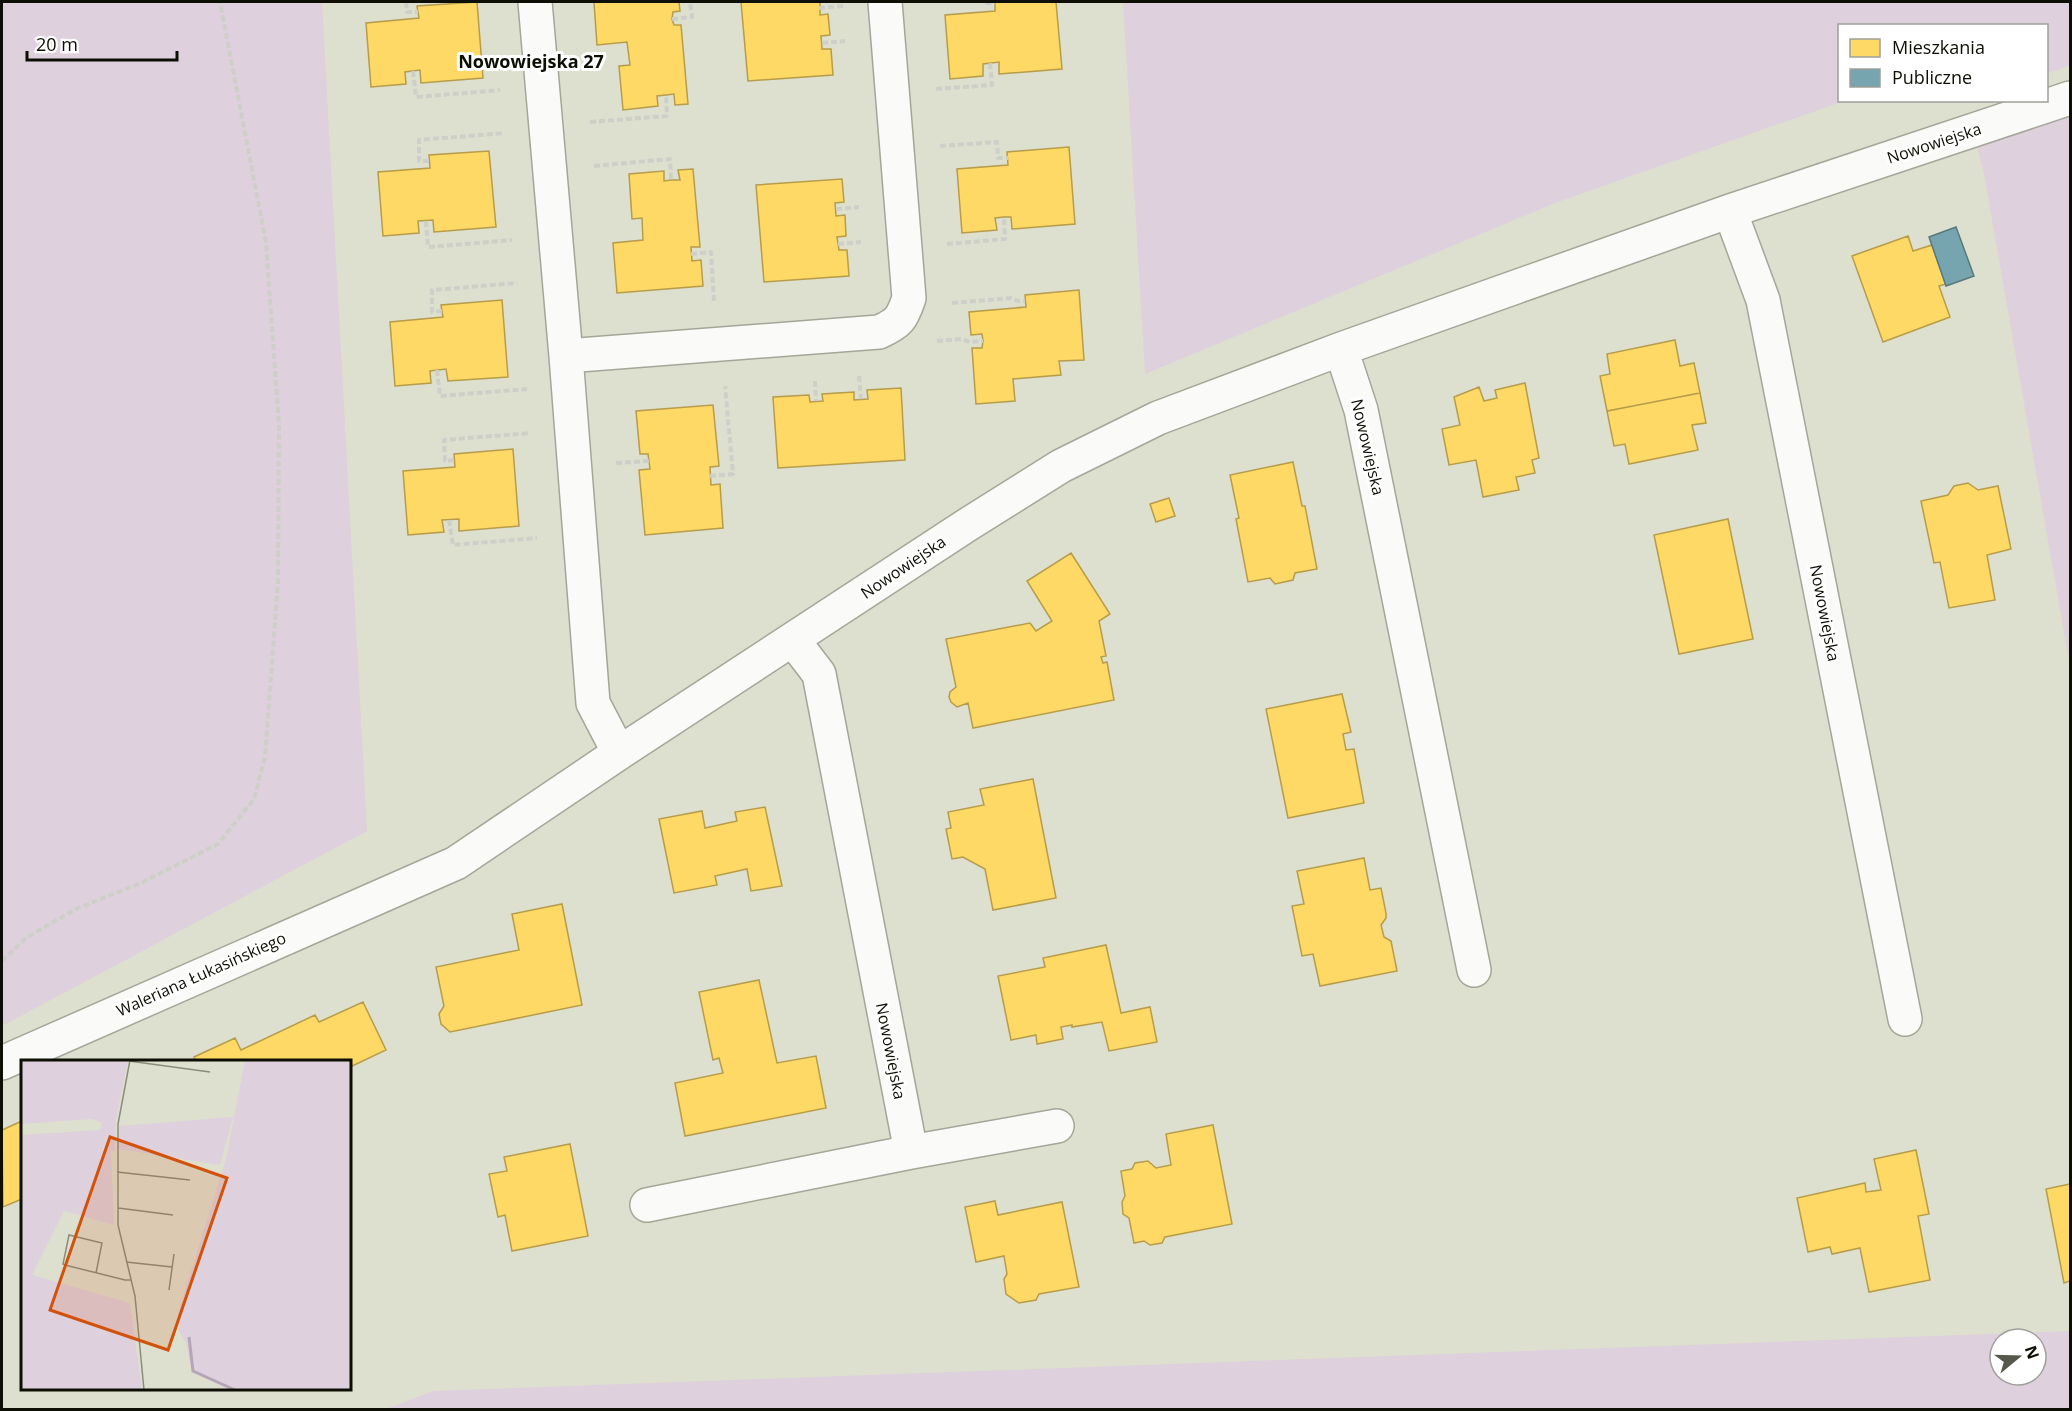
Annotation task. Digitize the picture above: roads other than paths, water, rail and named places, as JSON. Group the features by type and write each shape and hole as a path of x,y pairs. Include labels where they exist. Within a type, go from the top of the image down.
{"street":[{"path":"535,2 593,704 619,753"},
{"path":"566,356 879,332 896,325 904,314 909,298 885,2"},
{"name":"Nowowiejska","path":"402,886 456,863 966,525 1061,466 1158,418 1341,349 1730,211 2070,98"},
{"name":"Nowowiejska","path":"1730,211 1763,300 1905,1019"},
{"name":"Nowowiejska","path":"1341,349 1361,410 1474,970"},
{"name":"Nowowiejska","path":"793,640 819,674 911,1152"},
{"name":"Waleriana Łukasińskiego","path":"2,1063 402,886"},
{"path":"647,1205 911,1152 1057,1126"}],"district":[{"name":"Nowowiejska 27","path":"531,62"}]}
